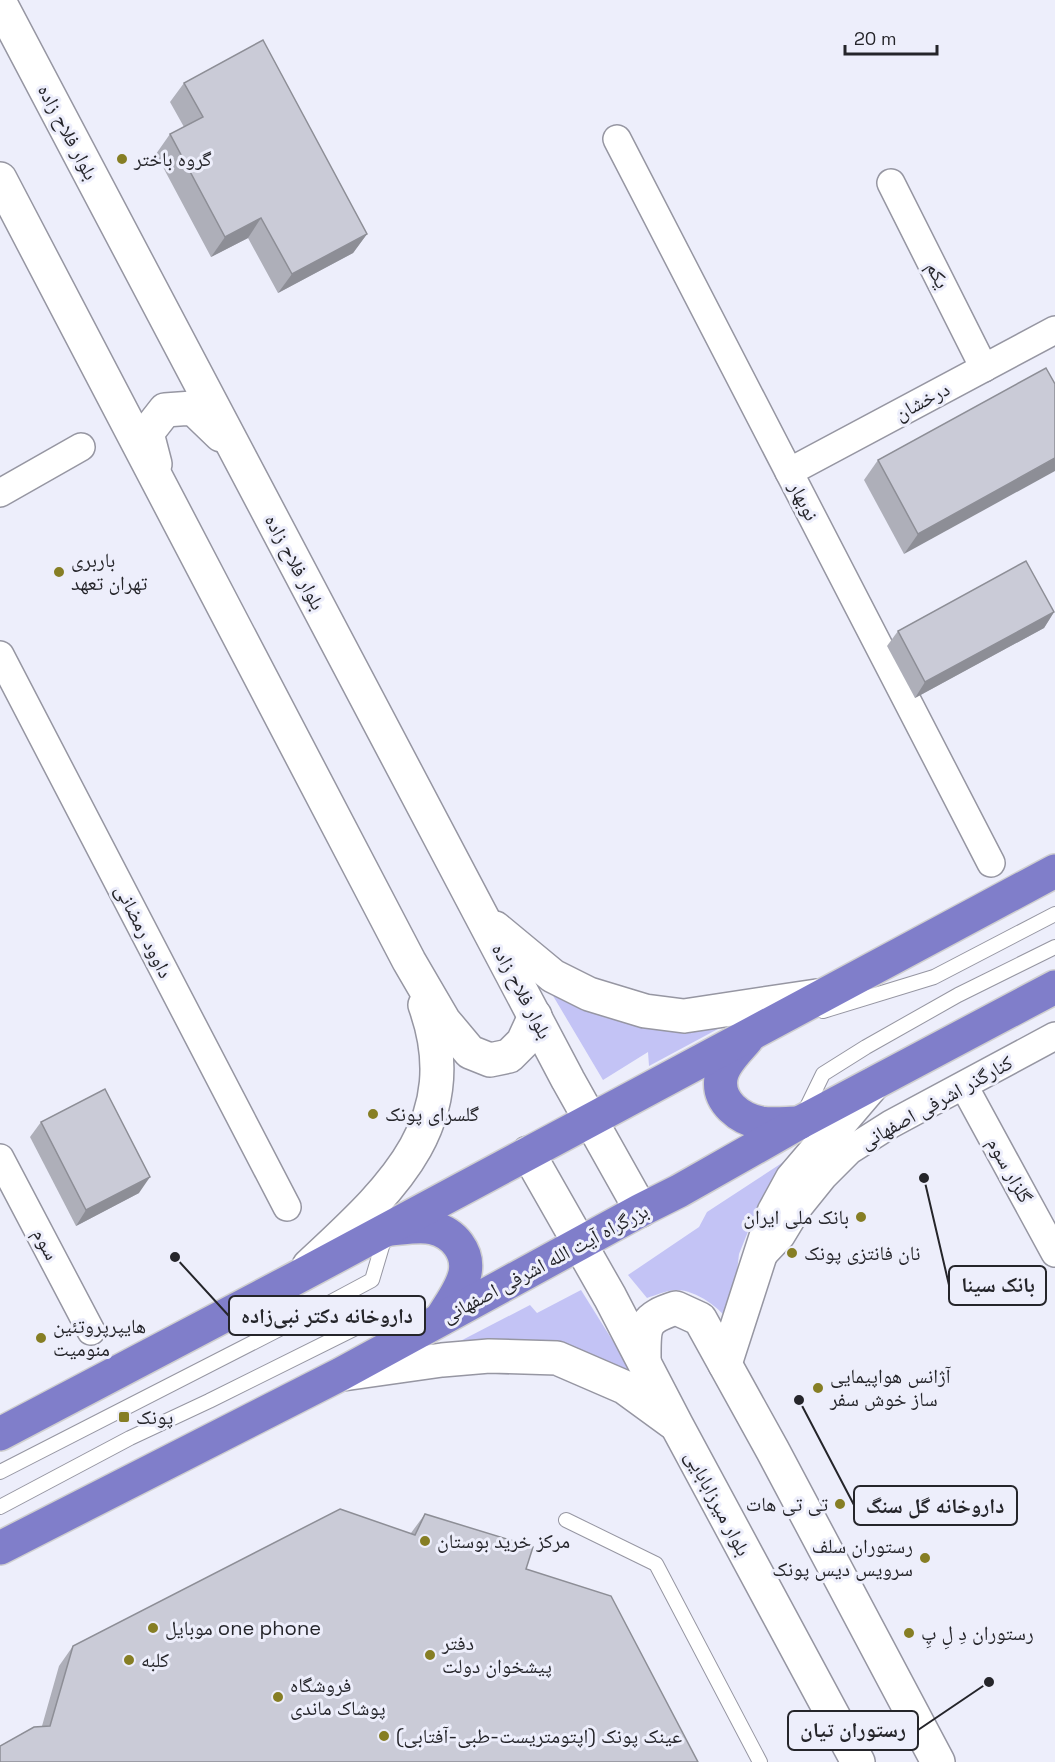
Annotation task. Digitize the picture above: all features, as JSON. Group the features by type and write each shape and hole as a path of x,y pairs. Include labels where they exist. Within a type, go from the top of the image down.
{"highway":[{"path":"0,1434 388,1229 1055,870"},
{"name":"بزرگراه آیت الله اشرفی اصفهانی","path":"0,1548 341,1374 679,1191 799,1123 1055,987"},
{"path":"752,1033 729,1060 721,1077 722,1091 729,1106 744,1118 762,1123 799,1123"},
{"path":"388,1229 433,1228 451,1236 461,1247 465,1274 441,1319"}],"main road":[{"name":"بلوار فلاح زاده","path":"0,3 590,1120 641,1210"},
{"path":"0,179 409,961 444,1021 470,1052 490,1060 509,1056 523,1042 535,1016"},
{"path":"160,485 147,433 165,410 193,408 235,448"},
{"path":"484,919 553,976 589,994 645,1011 684,1016 821,995"},
{"path":"296,1278 380,1197 411,1156 429,1118 436,1090 438,1065 433,1029 409,961"},
{"path":"725,1364 774,1212 792,1179 876,1082"},
{"name":"بلوار میرزابابایی","path":"528,1153 644,1360 676,1424 858,1762"},
{"path":"644,1360 644,1331 655,1315 676,1308 700,1319 938,1762"},
{"path":"341,1374 489,1356 557,1358 624,1388 676,1424"}],"street":[{"name":"نوبهار","path":"617,139 991,863"},
{"name":"یکم","path":"891,183 984,368"},
{"name":"درخشان","path":"789,472 1055,330"},
{"path":"0,493 81,447"},
{"name":"داوود رمضانی","path":"0,655 287,1207"},
{"name":"کنارگذر اشرفی اصفهانی","path":"756,1262 781,1236 798,1208 823,1177 850,1150 891,1124 1055,1036"},
{"name":"گلزار سوم","path":"964,1086 1055,1253"},
{"name":"سوم","path":"0,1158 91,1331"}],"lane":[{"path":"752,1033 934,976 1055,914"},
{"path":"799,1123 823,1074 866,1047 958,996 1055,947"},
{"path":"0,1472 372,1280 388,1229"},
{"path":"0,1507 130,1438 390,1311 441,1319"},
{"path":"567,1520 656,1564 760,1762"}],"shaded area":[{"path":"549,989 604,1017 631,1022 742,1016 649,1066 648,1052 603,1080"},
{"path":"814,1142 755,1214 739,1254 731,1324 714,1306 691,1293 675,1290 647,1298 628,1275 699,1227 707,1212"},
{"path":"581,1290 636,1378 548,1343 535,1341 509,1341 443,1350 530,1305 537,1313"}],"building":[{"path":"263,40 367,234 292,274 261,218 225,237 170,134 203,117 184,83"},
{"path":"1046,368 1055,384 1055,458 918,534 878,460"},
{"path":"1026,561 1054,612 925,682 898,631"},
{"path":"105,1089 150,1177 86,1210 41,1122"},
{"path":"340,1509 415,1535 425,1514 533,1547 526,1569 611,1596 698,1762 0,1762 0,1746 34,1727 50,1726 73,1646"}],"place":[{"name":"گروه باختر","path":"122,159"},
{"name":"باربری تهران تعهد","path":"59,572"},
{"name":"گلسرای پونک","path":"373,1114"},
{"name":"بانک سینا","path":"924,1178"},
{"name":"بانک ملی ایران","path":"861,1217"},
{"name":"نان فانتزی پونک","path":"792,1253"},
{"name":"داروخانه دکتر نبی‌زاده","path":"175,1257"},
{"name":"هایپرپروتئین منومیت","path":"41,1338"},
{"name":"آژانس هواپیمایی ساز خوش سفر","path":"818,1388"},
{"name":"داروخانه گل سنگ","path":"799,1400"},
{"name":"پونک","path":"124,1417"},
{"name":"تی تی هات","path":"840,1504"},
{"name":"مرکز خرید بوستان","path":"425,1541"},
{"name":"رستوران سلف سرویس دیس پونک","path":"925,1558"},
{"name":"موبایل one phone","path":"153,1628"},
{"name":"رستوران دِ لِ پِ","path":"909,1633"},
{"name":"دفتر پیشخوان دولت","path":"430,1655"},
{"name":"کلبه","path":"129,1660"},
{"name":"رستوران تیان","path":"989,1682"},
{"name":"فروشگاه پوشاک ماندی","path":"278,1697"},
{"name":"عینک پونک (اپتومتریست-طبی-آفتابی)","path":"384,1736"}]}
